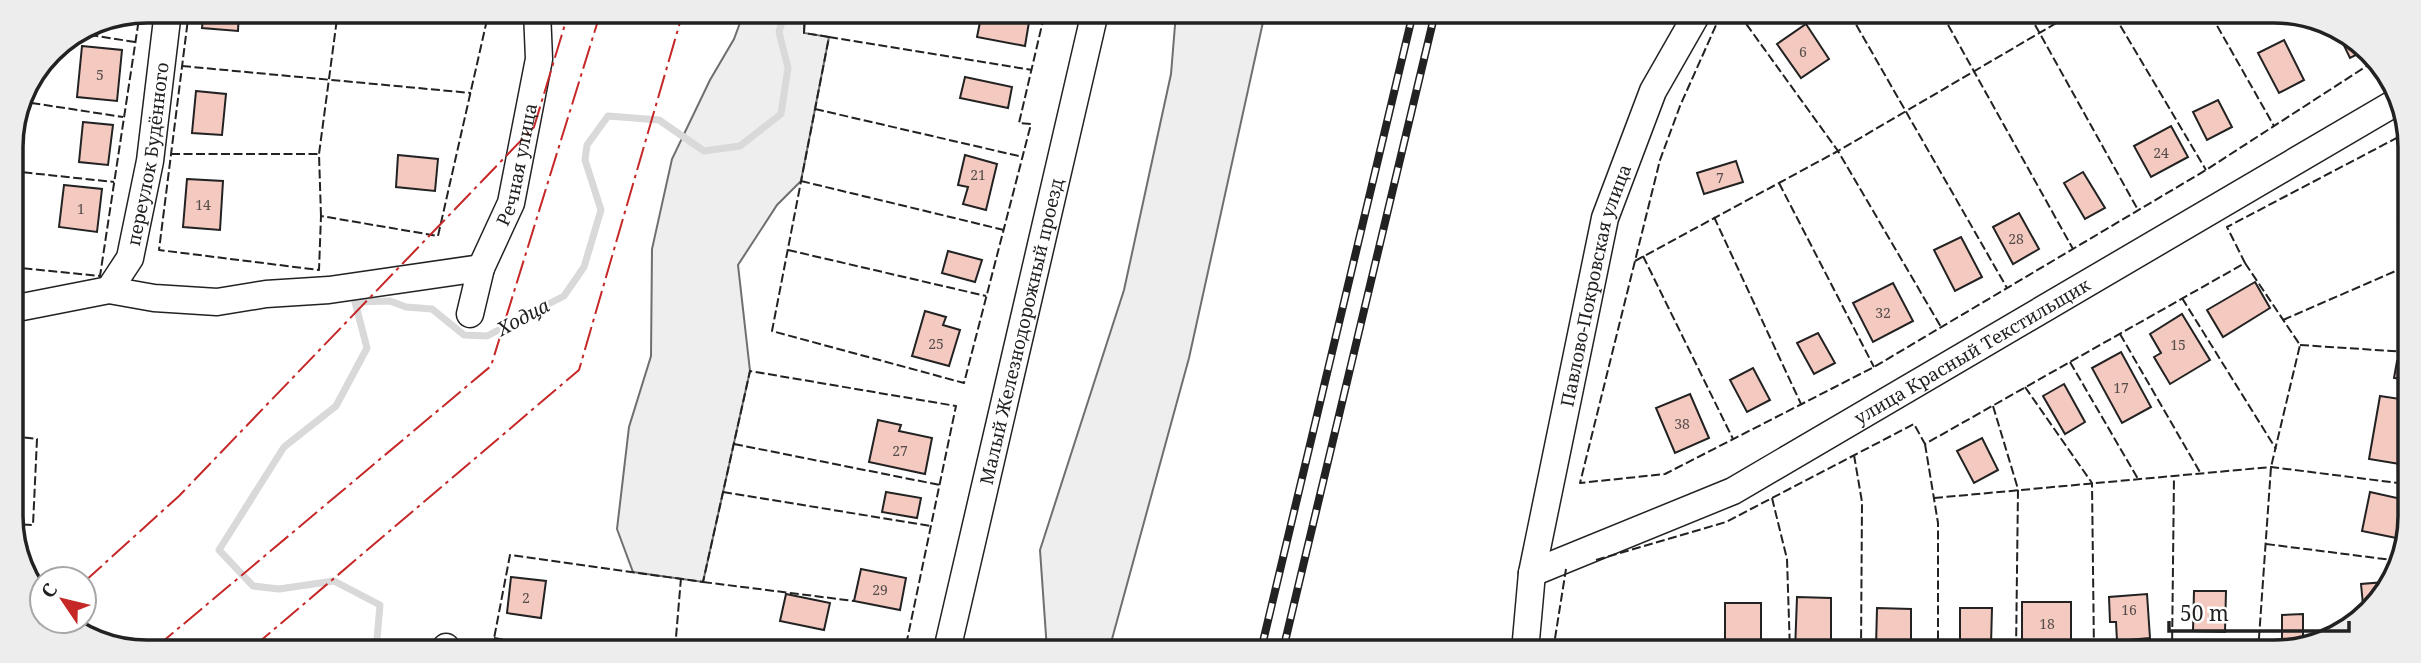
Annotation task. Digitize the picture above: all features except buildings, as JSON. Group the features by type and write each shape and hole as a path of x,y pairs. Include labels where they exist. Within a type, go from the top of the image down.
{"street":[{"name":"переулок Будённого","path":"109,290 130,258 150,161 166,23"},
{"name":"Речная улица","path":"470,314 481,268 511,203 539,59 538,23"},
{"name":"Малый Железнодорожный проезд","path":"949,640 1092,23"},
{"name":"Павлово-Покровская улица","path":"1526,640 1532,572 1605,218 1653,91 1692,23"},
{"name":"улица Красный Текстильщик","path":"1532,572 1733,491 2391,105"},
{"path":"23,307 109,290 154,298 217,302 266,294 329,290 481,268"}],"shaded area":[{"path":"740,23 804,23 804,33 829,37 801,181 777,205 738,265 750,371 703,582 633,572 617,529 629,427 651,356 652,249 672,159 710,80 734,39"},
{"path":"1175,23 1263,23 1189,358 1112,640 1046,640 1040,550 1124,290 1171,74"}],"waterway":[{"name":"Ходца","path":"376,640 380,605 334,581 279,589 253,586 219,550 284,447 336,406 367,348 355,302 390,301 406,307 432,309 464,335 487,336 564,296 584,267 601,210 585,160 587,145 608,116 659,120 704,151 740,146 781,114 788,68 779,32 782,23"}],"railway":[{"path":"1263,640 1411,23"},
{"path":"1285,640 1433,23"}],"fence":[{"path":"23,268 100,276 138,23"},
{"path":"187,23 159,250 319,270 321,216 438,236 486,23"},
{"path":"321,216 319,154 336,23"},
{"path":"804,23 804,33 829,37 772,331 964,383 1031,124 1019,123 1042,23"},
{"path":"1717,23 1680,106 1660,160 1580,483 1665,474 1874,367 2206,170 2368,65"},
{"path":"1746,23 1838,151 1941,327"},
{"path":"1855,23 2007,288"},
{"path":"1947,23 2073,249"},
{"path":"2034,23 2138,210"},
{"path":"1635,261 1838,151 2056,23"},
{"path":"2119,23 2206,170"},
{"path":"2216,23 2274,126"},
{"path":"92,35 135,42"},
{"path":"829,37 1032,70"},
{"path":"182,66 471,93"},
{"path":"31,103 123,117"},
{"path":"815,109 1023,157"},
{"path":"1596,560 1726,522 1914,424 1925,444 2245,263 2227,227 2397,138"},
{"path":"171,154 319,154"},
{"path":"23,172 114,182"},
{"path":"801,181 1004,230"},
{"path":"1779,183 1874,367"},
{"path":"1714,217 1801,404"},
{"path":"788,250 986,296"},
{"path":"1643,256 1733,439"},
{"path":"2245,263 2300,345 2271,467 2259,640"},
{"path":"2283,320 2398,270"},
{"path":"2182,298 2276,449"},
{"path":"2120,334 2201,474"},
{"path":"2300,345 2398,351"},
{"path":"2070,362 2138,479"},
{"path":"494,640 510,555 703,582 750,371 956,406 907,640"},
{"path":"2025,387 2092,483 2094,640"},
{"path":"1993,406 2018,489 2016,640"},
{"path":"23,437 37,439 33,525 23,525"},
{"path":"734,444 940,485"},
{"path":"1925,444 1938,523 1938,640"},
{"path":"1854,455 1862,502 1861,640"},
{"path":"1934,498 2271,467 2398,483"},
{"path":"2172,640 2174,476"},
{"path":"723,492 931,526"},
{"path":"1772,498 1787,559 1790,640"},
{"path":"2266,544 2390,560"},
{"path":"1555,640 1566,569"},
{"path":"676,640 681,578"},
{"path":"703,582 854,601"},
{"path":"494,638 507,640"}],"power":[{"path":"98,569 179,496 534,127 565,23"},
{"path":"165,640 491,366 597,23"},
{"path":"261,640 579,370 680,23"}]}
